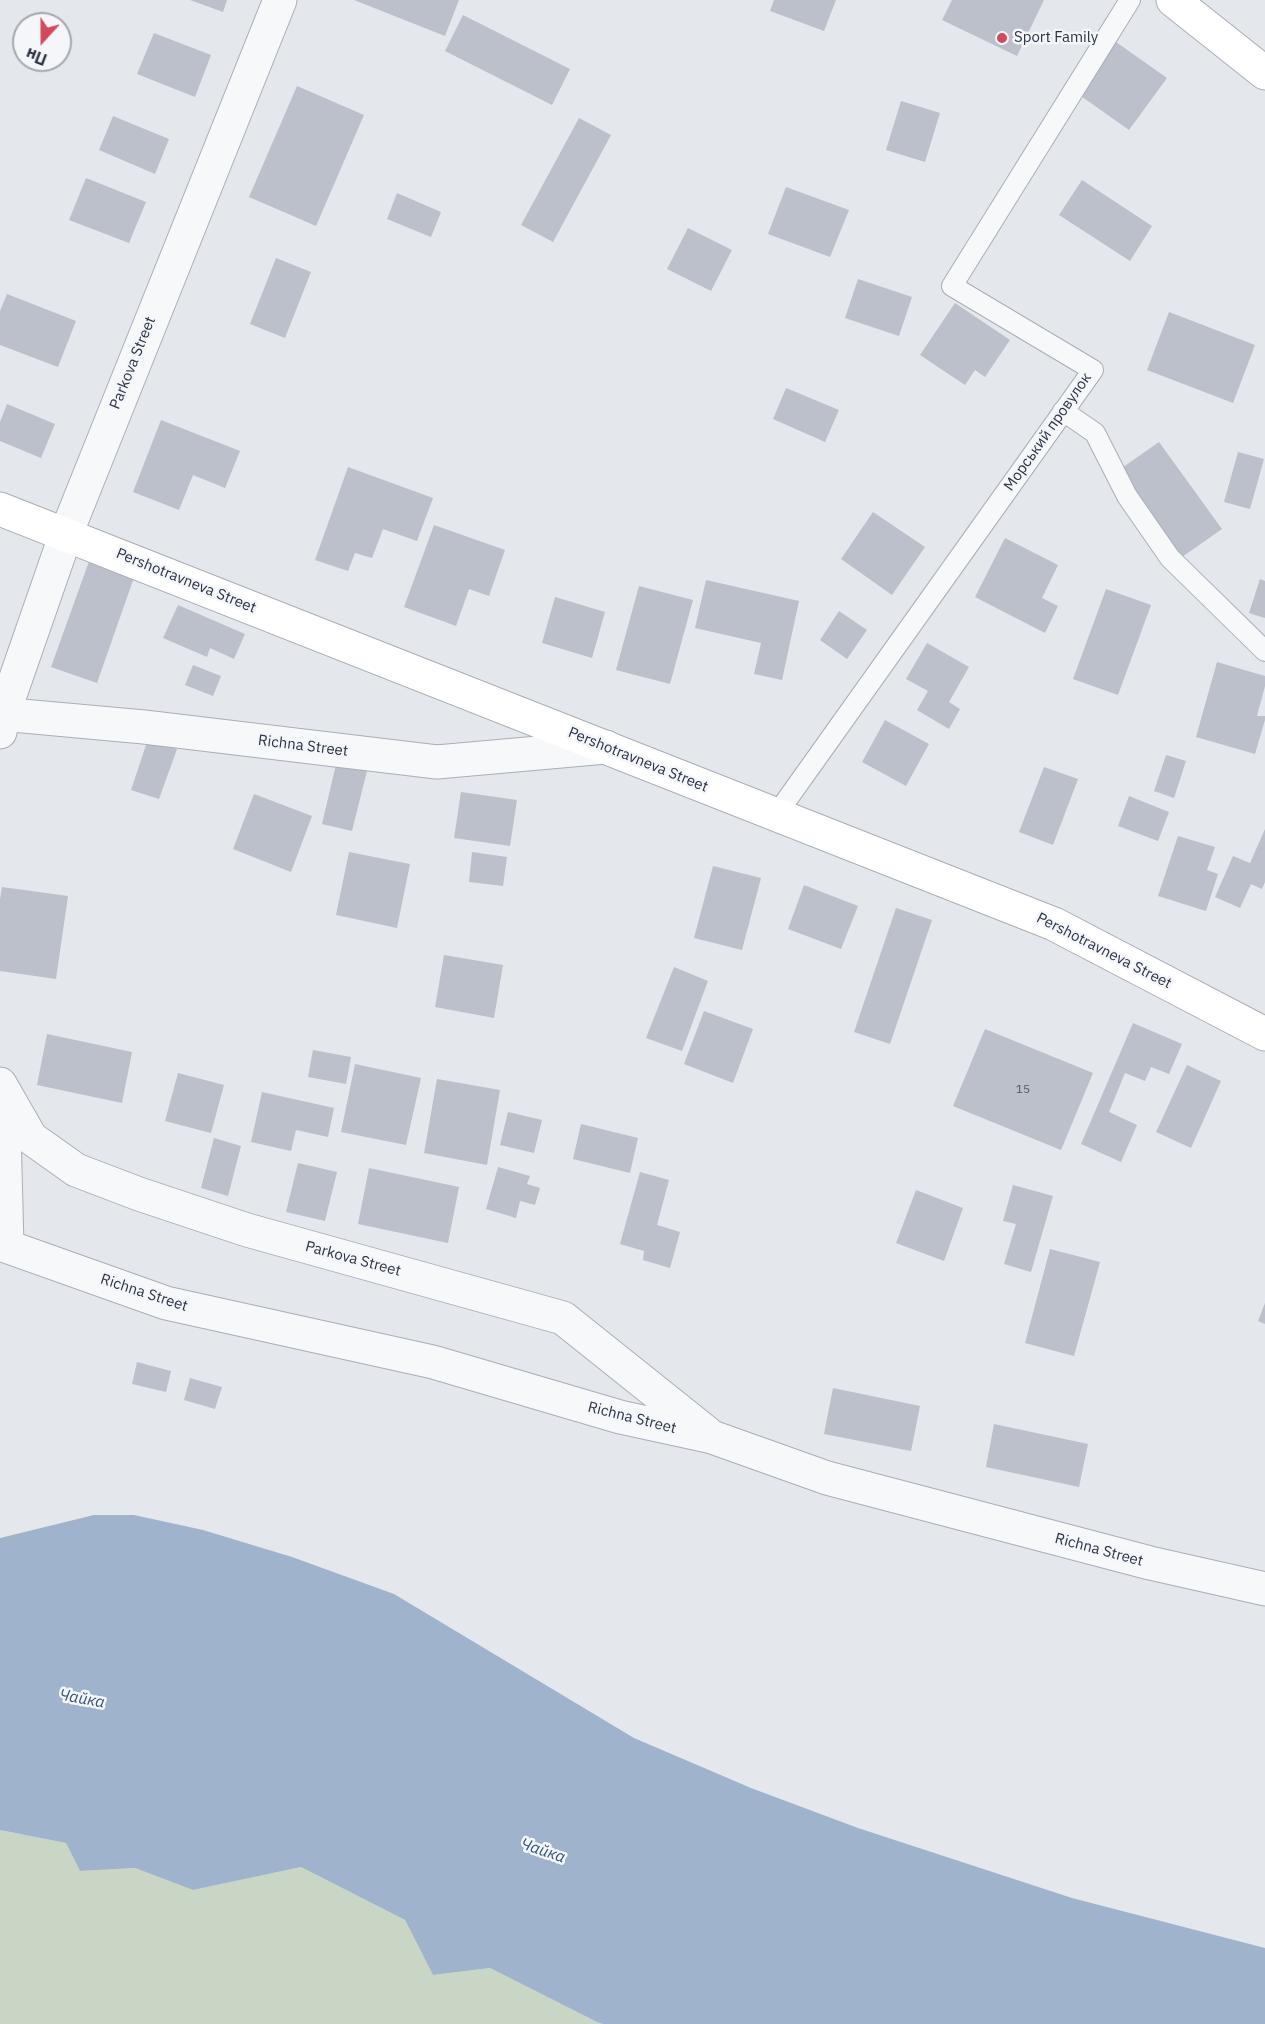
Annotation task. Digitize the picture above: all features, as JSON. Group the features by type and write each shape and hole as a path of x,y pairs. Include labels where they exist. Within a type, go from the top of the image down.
{"street":[{"name":"Parkova Street","path":"1,720 66,534 280,0"},
{"path":"1173,0 1265,73"},
{"name":"Pershotravneva Street","path":"0,509 1054,924 1265,1034"},
{"name":"Richna Street","path":"1,720 144,727 437,762 606,747"},
{"name":"Parkova Street","path":"1,1087 32,1138 76,1170 247,1230 563,1318 712,1437"},
{"path":"1,1087 3,1245"},
{"name":"Richna Street","path":"3,1245 166,1303 433,1362 621,1417 712,1437 827,1478 1150,1563 1265,1589"}],"lane":[{"name":"Морський провулок","path":"776,815 1093,370 952,286 1130,0"},
{"path":"1064,411 1095,433 1126,496 1170,558 1265,651"}],"green space":[{"path":"0,1830 66,1843 80,1871 135,1868 193,1890 301,1867 405,1920 433,1975 490,1968 603,2024 0,2024"}],"water":[{"name":"Чайка","path":"94,1515 134,1515 203,1530 292,1557 394,1594 634,1738 751,1788 858,1828 1072,1898 1265,1948 1265,2024 603,2024 490,1968 433,1975 405,1920 301,1867 193,1890 135,1868 80,1871 66,1843 0,1830 0,1538"}],"building":[{"path":"190,0 227,0 223,12"},
{"path":"354,0 459,0 445,36"},
{"path":"774,0 836,0 824,31 770,11"},
{"name":"Sport Family","path":"952,0 1044,0 1017,56 942,20"},
{"path":"463,15 570,69 552,105 445,51"},
{"path":"154,33 211,55 195,97 137,74"},
{"path":"1116,42 1167,78 1129,130 1078,94"},
{"path":"297,86 364,115 316,226 249,197"},
{"path":"901,101 940,113 925,162 886,150"},
{"path":"113,116 169,139 155,174 99,150"},
{"path":"579,118 611,135 553,242 521,225"},
{"path":"86,178 146,202 129,243 69,220"},
{"path":"1082,180 1152,226 1130,261 1059,215"},
{"path":"786,187 849,210 830,257 768,234"},
{"path":"397,193 441,212 431,237 387,219"},
{"path":"688,228 732,250 711,291 667,269"},
{"path":"276,258 311,272 285,338 250,324"},
{"path":"858,279 912,297 899,336 845,318"},
{"path":"7,294 76,321 58,367 0,345 0,311"},
{"path":"955,303 1010,340 985,377 975,370 965,385 920,355"},
{"path":"1169,312 1255,345 1233,403 1147,370"},
{"path":"786,388 839,410 825,442 773,419"},
{"path":"7,404 55,424 41,458 0,441 0,422"},
{"path":"161,420 240,451 225,488 193,475 179,510 133,492"},
{"path":"1159,442 1222,529 1182,557 1119,470"},
{"path":"1238,452 1264,459 1250,509 1224,502"},
{"path":"348,467 433,498 417,541 383,529 372,558 355,553 348,571 315,560"},
{"path":"873,512 925,547 892,595 841,559"},
{"path":"434,525 505,550 489,596 469,589 456,626 404,607"},
{"path":"1005,538 1058,565 1042,598 1058,606 1045,633 975,597"},
{"path":"92,553 137,569 97,683 51,667"},
{"path":"1260,579 1265,581 1265,618 1249,613"},
{"path":"706,580 799,601 782,680 754,674 761,643 695,628"},
{"path":"639,586 693,600 670,684 616,670"},
{"path":"1106,589 1151,605 1118,695 1073,679"},
{"path":"555,597 605,612 592,658 542,643"},
{"path":"178,605 245,634 234,659 210,648 207,657 163,638"},
{"path":"839,611 867,630 847,659 820,640"},
{"path":"927,643 969,667 949,702 960,709 949,729 917,710 928,691 906,679"},
{"path":"1217,662 1265,676 1265,686 1257,716 1265,716 1265,720 1255,754 1196,737"},
{"path":"193,665 221,676 213,696 185,685"},
{"path":"885,720 929,744 906,786 862,762"},
{"path":"148,739 177,749 159,799 131,790"},
{"path":"1166,755 1186,761 1174,798 1154,791"},
{"path":"337,760 368,767 352,831 322,824"},
{"path":"1044,767 1078,779 1053,845 1019,832"},
{"path":"461,792 517,800 510,846 454,838"},
{"path":"254,794 312,816 291,872 233,849"},
{"path":"1129,796 1169,812 1158,841 1118,826"},
{"path":"1265,829 1265,882 1262,889 1251,884 1240,908 1215,897 1233,856 1250,863"},
{"path":"1178,836 1215,847 1207,870 1218,874 1206,911 1158,896"},
{"path":"349,852 410,864 397,928 336,915"},
{"path":"472,852 507,857 503,886 469,882"},
{"path":"713,866 761,878 742,950 694,938"},
{"path":"804,885 858,906 841,949 788,929"},
{"path":"2,887 68,896 56,979 0,971"},
{"path":"896,908 932,920 890,1044 854,1032"},
{"path":"444,955 503,965 494,1018 435,1007"},
{"path":"674,967 708,981 682,1051 646,1038"},
{"path":"704,1011 753,1029 733,1083 684,1064"},
{"path":"1133,1023 1182,1044 1169,1074 1151,1067 1145,1081 1125,1073 1109,1112 1137,1125 1121,1162 1081,1144"},
{"path":"985,1029 1093,1073 1061,1150 953,1106"},
{"path":"47,1034 132,1052 122,1103 37,1085"},
{"path":"313,1050 351,1057 346,1084 308,1077"},
{"path":"355,1064 421,1078 406,1145 341,1132"},
{"path":"1187,1065 1221,1081 1191,1148 1156,1132"},
{"path":"178,1073 224,1085 211,1133 165,1121"},
{"path":"437,1079 500,1090 487,1165 424,1153"},
{"path":"262,1092 334,1108 328,1137 296,1130 291,1151 251,1142"},
{"path":"508,1112 542,1120 534,1153 500,1145"},
{"path":"581,1124 638,1138 630,1173 573,1159"},
{"path":"214,1138 241,1146 228,1196 201,1188"},
{"path":"298,1163 337,1172 325,1221 286,1212"},
{"path":"498,1167 530,1176 527,1184 540,1188 535,1205 520,1201 516,1218 486,1209"},
{"path":"369,1168 459,1187 448,1243 358,1224"},
{"path":"640,1172 669,1180 657,1225 680,1232 670,1268 643,1260 644,1251 620,1244"},
{"path":"1013,1185 1053,1196 1031,1272 1004,1264 1016,1224 1003,1221"},
{"path":"916,1190 963,1208 944,1261 896,1243"},
{"path":"1050,1249 1100,1262 1074,1356 1025,1343"},
{"path":"1265,1303 1265,1324 1258,1321"},
{"path":"137,1362 171,1371 166,1392 132,1384"},
{"path":"190,1378 222,1387 215,1409 184,1400"},
{"path":"833,1388 920,1406 911,1451 824,1434"},
{"path":"994,1424 1088,1444 1079,1487 986,1467"}],"place":[{"name":"Sport Family","path":"1002,38"}]}
